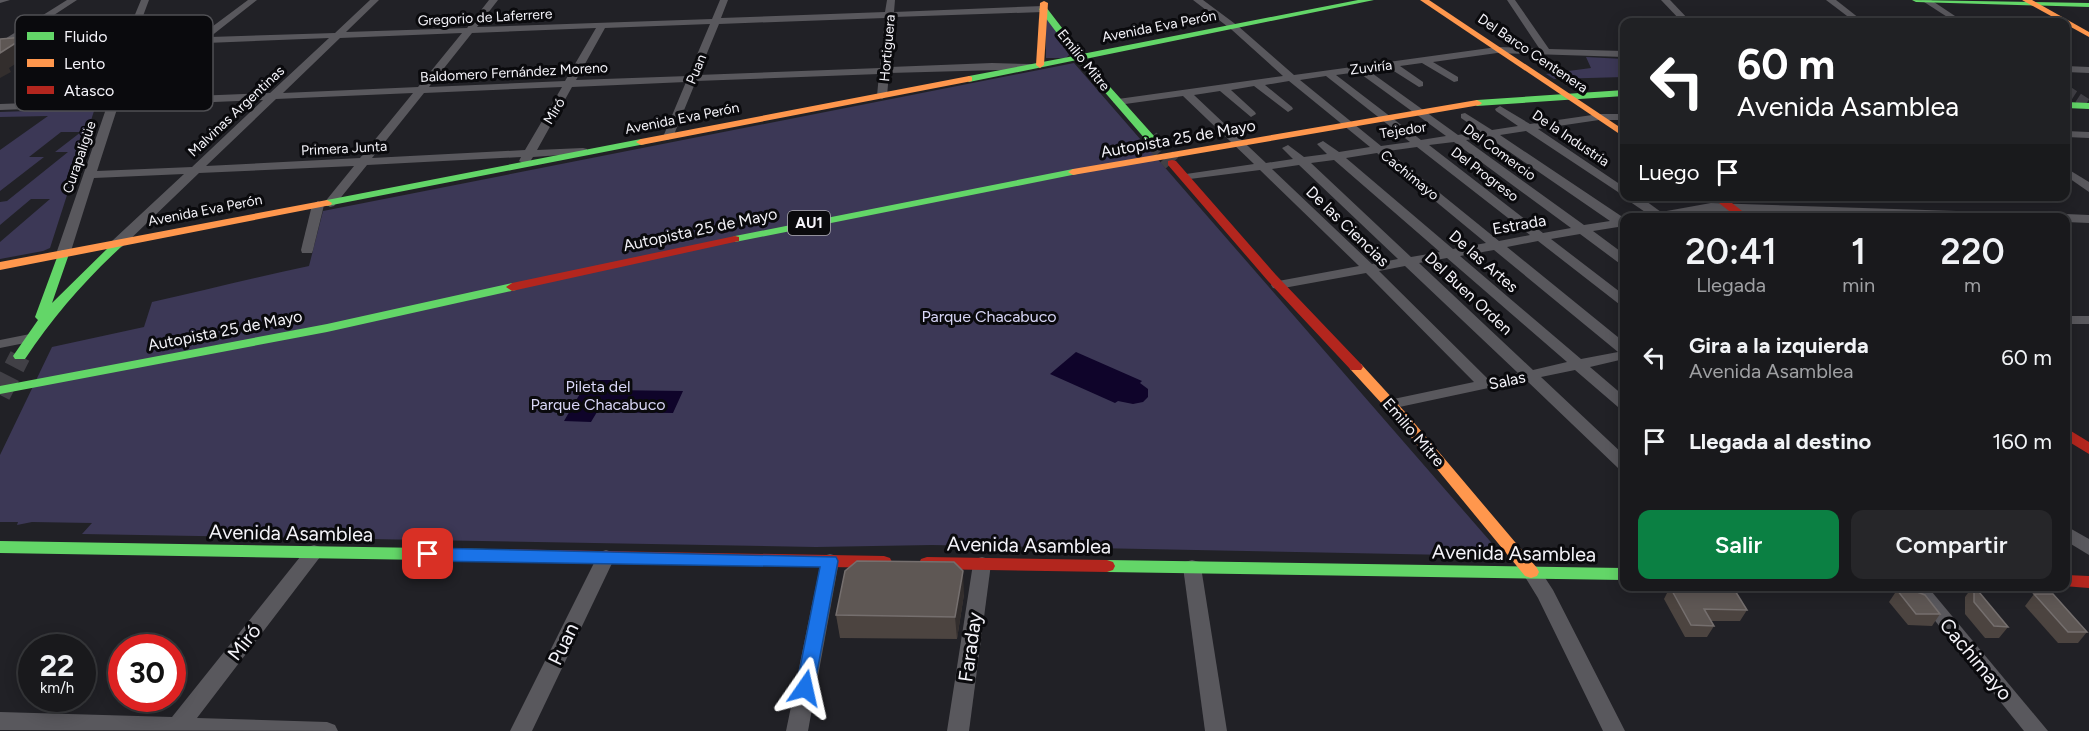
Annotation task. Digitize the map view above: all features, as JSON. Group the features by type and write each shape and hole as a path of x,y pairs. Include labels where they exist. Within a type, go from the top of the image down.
{"main road":[{"name":"Avenida Eva Perón","path":"0,266 324,204 525,160 601,150 1370,0"},
{"name":"Del Barco Centenera","path":"1424,0 1620,131"},
{"path":"1916,0 2089,5"},
{"path":"2029,2 2058,18"},
{"name":"Emilio Mitre","path":"1044,4 1079,58 1150,138"},
{"name":"Emilio Mitre","path":"1035,66 1044,4"},
{"path":"2070,25 2089,35"},
{"name":"Autopista 25 de Mayo","path":"986,175 1425,99 1498,90 1620,84"},
{"name":"Autopista 25 de Mayo","path":"0,390 327,328 694,247 1121,164 1437,108 1498,100 1620,93"},
{"path":"2070,93 2089,94"},
{"path":"2070,105 2089,106"},
{"name":"Emilio Mitre","path":"1173,163 1278,285 1390,404 1532,572"},
{"path":"1722,201 1739,213"},
{"path":"20,356 39,324 90,268 117,244"},
{"path":"39,324 63,254"},
{"path":"56,272 70,274 90,268"},
{"path":"11,370 34,366"},
{"path":"2070,436 2089,449"},
{"name":"Avenida Asamblea","path":"0,547 1620,574"},
{"path":"2070,581 2089,582"}],"street":[{"path":"0,0 6,0"},
{"path":"50,15 74,0"},
{"name":"Curapaligüe","path":"139,15 145,0"},
{"path":"213,30 253,0"},
{"name":"Malvinas Argentinas","path":"117,244 375,0"},
{"path":"308,250 324,204 422,90 494,0"},
{"name":"Puan","path":"668,137 724,0"},
{"name":"Hortiguera","path":"882,96 891,0"},
{"name":"Cachimayo","path":"1197,0 1235,28 1290,77 1620,347"},
{"path":"1511,0 1546,52"},
{"path":"1665,0 1683,18"},
{"path":"1830,0 1855,18"},
{"path":"1926,0 1954,18"},
{"name":"Gregorio de Laferrere","path":"213,41 890,14 1044,4"},
{"name":"Miró","path":"525,160 571,83 602,25"},
{"path":"0,47 15,37"},
{"name":"Gregorio de Laferrere","path":"0,47 15,47"},
{"name":"Zuviría","path":"1118,102 1497,50 1620,54"},
{"path":"1423,60 1454,80"},
{"path":"1390,64 1419,84"},
{"name":"Baldomero Fernández Moreno","path":"213,100 885,70 1035,66"},
{"name":"Del Comercio","path":"1359,68 1620,257"},
{"path":"2070,69 2089,70"},
{"name":"Del Progreso","path":"1326,72 1620,297"},
{"path":"1255,82 1288,109"},
{"path":"1222,87 1251,114"},
{"name":"De las Ciencias","path":"1186,93 1369,268 1485,384"},
{"name":"Baldomero Fernández Moreno","path":"0,107 15,106"},
{"name":"De la Industria","path":"1500,109 1620,189"},
{"name":"Curapaligüe","path":"63,254 110,111"},
{"path":"1465,116 1620,221"},
{"name":"Tejedor","path":"1186,178 1489,132 1599,117 1620,117"},
{"path":"2070,134 2089,135"},
{"name":"De las Artes","path":"1323,144 1620,401"},
{"name":"Del Buen Orden","path":"1288,148 1620,460"},
{"name":"Primera Junta","path":"89,175 362,162 525,160"},
{"path":"2070,174 2089,188"},
{"path":"1636,201 1649,213"},
{"path":"1867,201 1878,213"},
{"path":"1672,213 1711,207 1858,213"},
{"path":"2070,218 2089,219"},
{"name":"Estrada","path":"1278,285 1620,223"},
{"path":"2070,320 2089,320"},
{"path":"0,344 30,338"},
{"name":"Salas","path":"1390,404 1620,356"},
{"path":"2070,535 2089,548"},
{"name":"Miró","path":"176,729 314,552"},
{"name":"Puan","path":"521,731 606,557"},
{"path":"797,731 830,561"},
{"name":"Faraday","path":"958,731 982,564"},
{"path":"1192,567 1216,731"},
{"name":"Emilio Mitre","path":"1532,572 1546,595 1614,731"},
{"name":"Cachimayo","path":"1920,591 2037,731"},
{"path":"0,722 176,729 327,731"}],"green space":[{"path":"1046,13 1069,55 1066,58 1046,58"},
{"path":"1586,57 1620,59 1620,77 1554,79 1546,74 1591,68"},
{"name":"Parque Chacabuco","path":"1074,63 1503,556 932,545 816,547 82,534 92,523 32,522 17,525 18,522 0,522 0,455 52,347 144,327 152,302 309,266 323,211"},
{"path":"94,111 50,248 0,259 0,242 50,199 31,199 0,225 0,202 7,201 68,152 55,152 81,132 61,132 29,157 44,157 0,191 0,150 48,116 0,117 0,112"}],"shaded area":[{"path":"1076,352 1142,381 1140,383 1148,389 1148,397 1143,402 1133,404 1118,401 1115,403 1050,374"},
{"path":"588,380 612,380 608,390 683,391 673,413 597,412 591,422 564,421"}],"building":[{"path":"15,38 15,43 0,53 0,39"},
{"path":"857,561 954,562 963,571 955,617 836,615 845,571"},
{"path":"1672,591 1735,591 1747,610 1704,609 1714,626 1691,625"},
{"path":"1898,591 1915,591 1925,595 1940,614 1916,614"},
{"path":"1974,591 1978,591 2008,627 1994,626 1974,602"},
{"path":"2034,594 2053,594 2087,632 2068,632"}],"tunnel":[{"path":"2070,93 2089,105"},
{"path":"1150,138 1172,163"},
{"path":"0,395 20,356"}],"traffic: fast":[{"path":"969,79 1370,0"},
{"path":"1916,0 2089,5"},
{"path":"1043,9 1083,62 1150,138"},
{"path":"1477,103 1620,93"},
{"path":"2070,105 2089,106"},
{"path":"327,203 641,142"},
{"path":"735,239 1073,172"},
{"path":"20,356 64,297 117,245"},
{"path":"41,317 63,254"},
{"path":"0,390 327,328 512,287"},
{"path":"0,547 488,555"},
{"path":"1107,566 1620,574"}],"traffic: slow":[{"path":"1424,0 1620,131"},
{"path":"2026,0 2058,18"},
{"path":"1040,65 1044,3"},
{"path":"2070,24 2089,35"},
{"path":"641,142 969,79"},
{"path":"1073,172 1477,103"},
{"path":"0,266 327,203"},
{"path":"1356,367 1400,415 1531,572"}],"traffic: jam":[{"path":"1172,163 1272,278 1356,367"},
{"path":"1722,201 1739,213"},
{"path":"512,287 735,239"},
{"path":"2070,436 2089,449"},
{"path":"488,555 884,562"},
{"path":"927,563 1107,566"},
{"path":"2070,581 2089,582"}],"route":[{"path":"428,554 830,561 805,688"}],"park label":[{"name":"Pileta del Parque Chacabuco","path":"598,395"}]}
